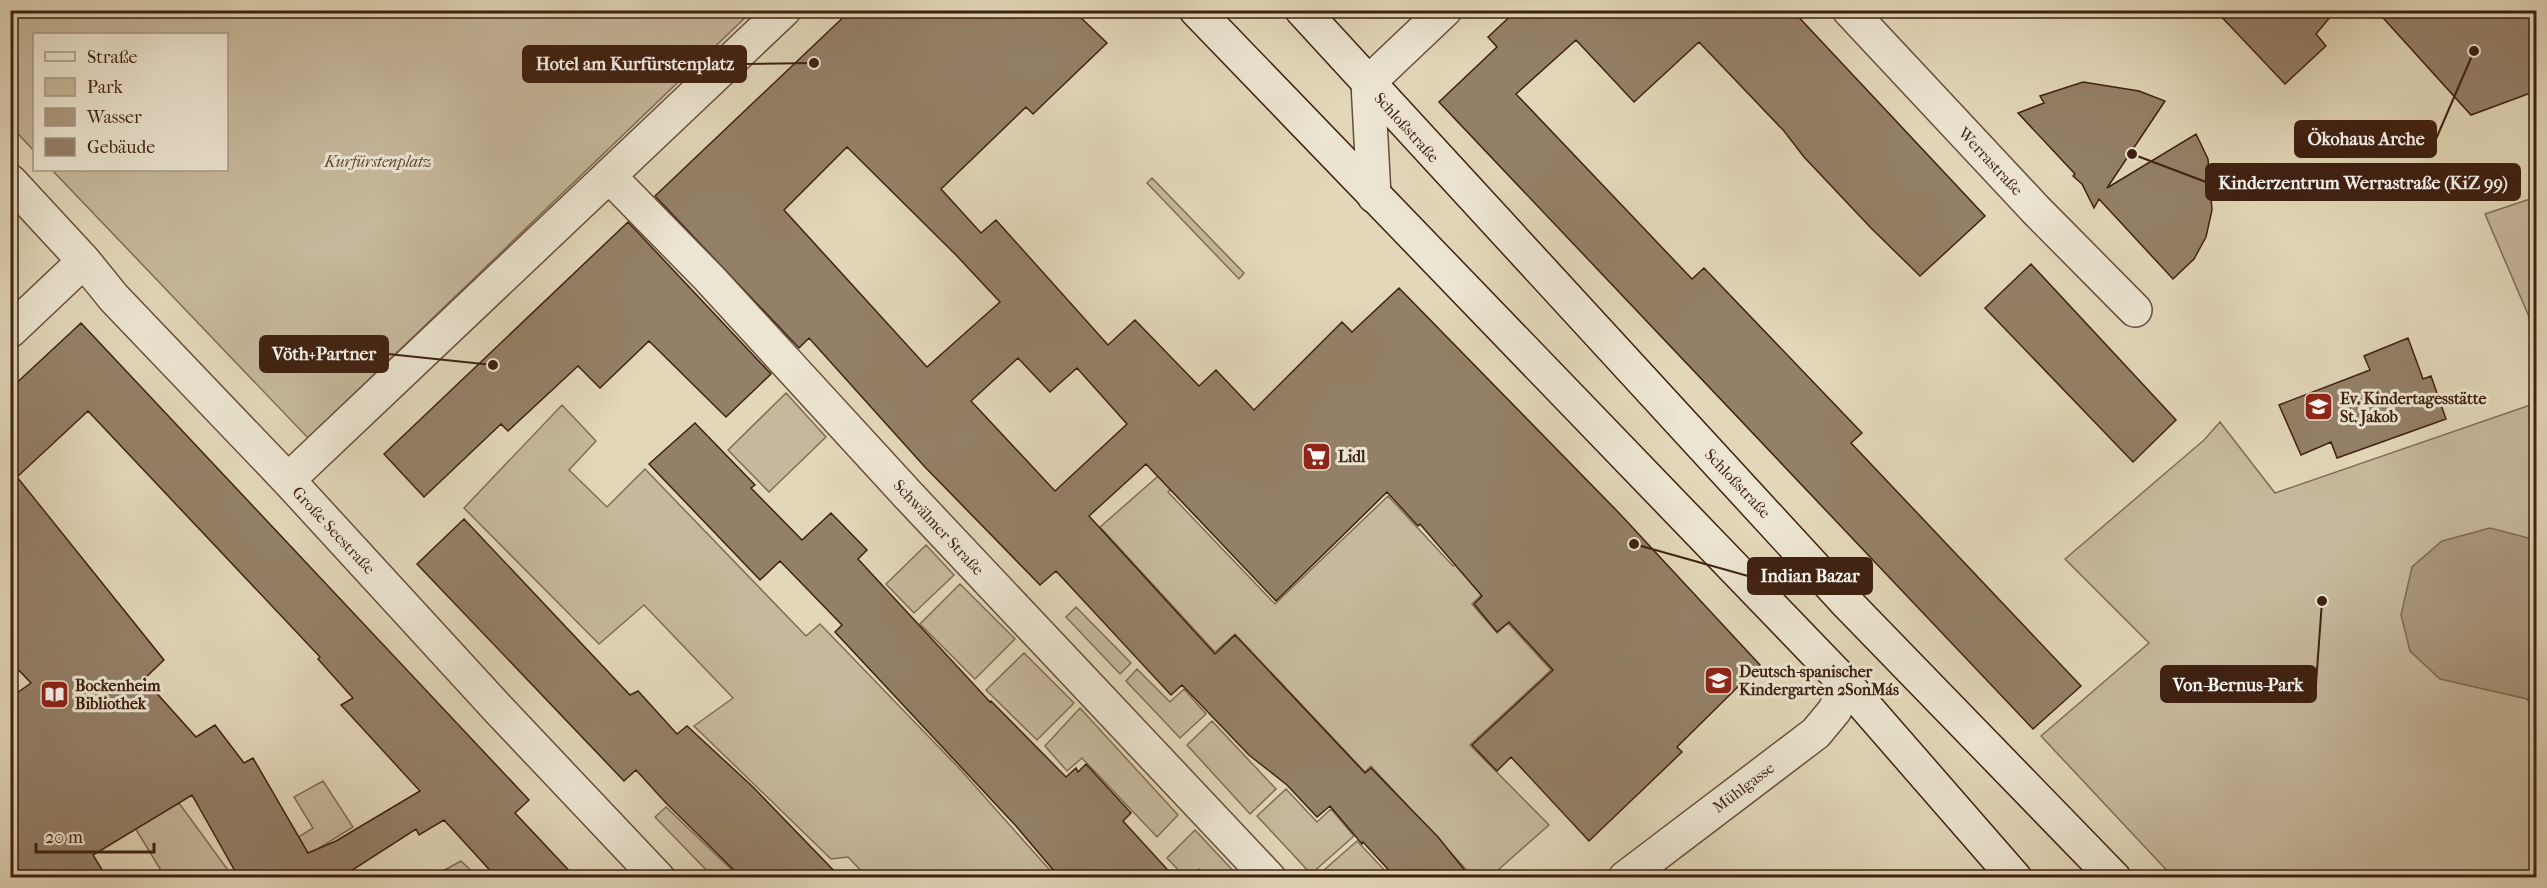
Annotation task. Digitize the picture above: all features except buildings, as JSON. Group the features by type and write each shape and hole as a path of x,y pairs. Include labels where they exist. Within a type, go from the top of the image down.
{"street":[{"path":"288,480 784,10"},
{"path":"1196,10 1845,683 2015,878"},
{"name":"Schloßstraße","path":"1302,10 1848,604 2114,878"},
{"name":"Schloßstraße","path":"1374,196 1368,83 1445,10"},
{"name":"Werrastraße","path":"1849,10 2037,210 2135,310"},
{"name":"Schwälmer Straße","path":"610,177 709,278 909,496 1269,878"},
{"name":"Große Seestraße","path":"10,181 84,261 114,298 288,480 500,711 658,878"},
{"path":"10,331 84,261"},
{"name":"Mühlgasse","path":"1624,878 1816,733 1835,710 1845,683"}],"green space":[{"name":"Kurfürstenplatz","path":"11,10 752,11 308,438 53,171 228,171 228,33 33,33 33,150 11,126"},
{"path":"1152,178 1244,273 1239,279 1147,183"},
{"path":"2536,197 2536,333 2485,214"},
{"path":"786,393 826,437 769,492 728,450"},
{"path":"2536,403 2536,877 2173,877 2041,736 2149,643 2065,559 2204,440 2220,422 2275,493"},
{"path":"562,405 596,441 569,470 607,507 645,469 806,636 820,624 959,768 1056,877 867,877 848,857 831,859 694,726 733,698 644,605 599,644 464,508"},
{"path":"1165,470 1177,483 1168,492 1275,604 1388,496 1453,566 1525,502 1544,534 1472,604 1497,633 1508,623 1551,670 1470,745 1549,825 1498,870 1504,877 1473,877 1371,766 1365,772 1235,634 1215,652 1100,527"},
{"path":"926,545 954,575 914,613 886,584"},
{"path":"960,584 1015,639 975,679 920,624"},
{"path":"1076,607 1131,663 1120,674 1066,617"},
{"path":"1024,653 1074,703 1037,740 986,690"},
{"path":"1137,669 1170,702 1184,689 1206,714 1180,738 1126,681"},
{"path":"1080,708 1178,815 1157,837 1082,758 1067,771 1045,746"},
{"path":"1212,721 1276,789 1250,814 1187,745"},
{"path":"323,781 353,827 273,877 233,878 313,828 294,797"},
{"path":"1286,789 1317,822 1331,809 1354,836 1311,874 1257,816"},
{"path":"179,803 233,877 165,877 135,828"},
{"path":"666,807 735,873 730,877 713,877 655,817"},
{"path":"1195,830 1239,877 1207,877 1199,869 1190,877 1185,877 1167,858"},
{"path":"1357,841 1391,877 1316,877"},
{"path":"461,861 478,877 432,877"}],"water":[{"path":"2490,528 2536,540 2536,716 2527,699 2440,679 2410,651 2401,615 2412,567 2442,541"}],"place":[{"name":"Ökohaus Arche","path":"2474,51"},
{"name":"Hotel am Kurfürstenplatz","path":"814,63"},
{"name":"Kinderzentrum Werrastraße (KiZ 99)","path":"2132,154"},
{"name":"Vöth+Partner","path":"493,365"},
{"name":"Ev. Kindertagesstätte St. Jakob","path":"2319,407"},
{"name":"Lidl","path":"1317,456"},
{"name":"Indian Bazar","path":"1634,544"},
{"name":"Von-Bernus-Park","path":"2322,601"},
{"name":"Deutsch-spanischer Kindergarten 2SonMás","path":"1718,680"},
{"name":"Bockenheim Bibliothek","path":"54,694"}]}
